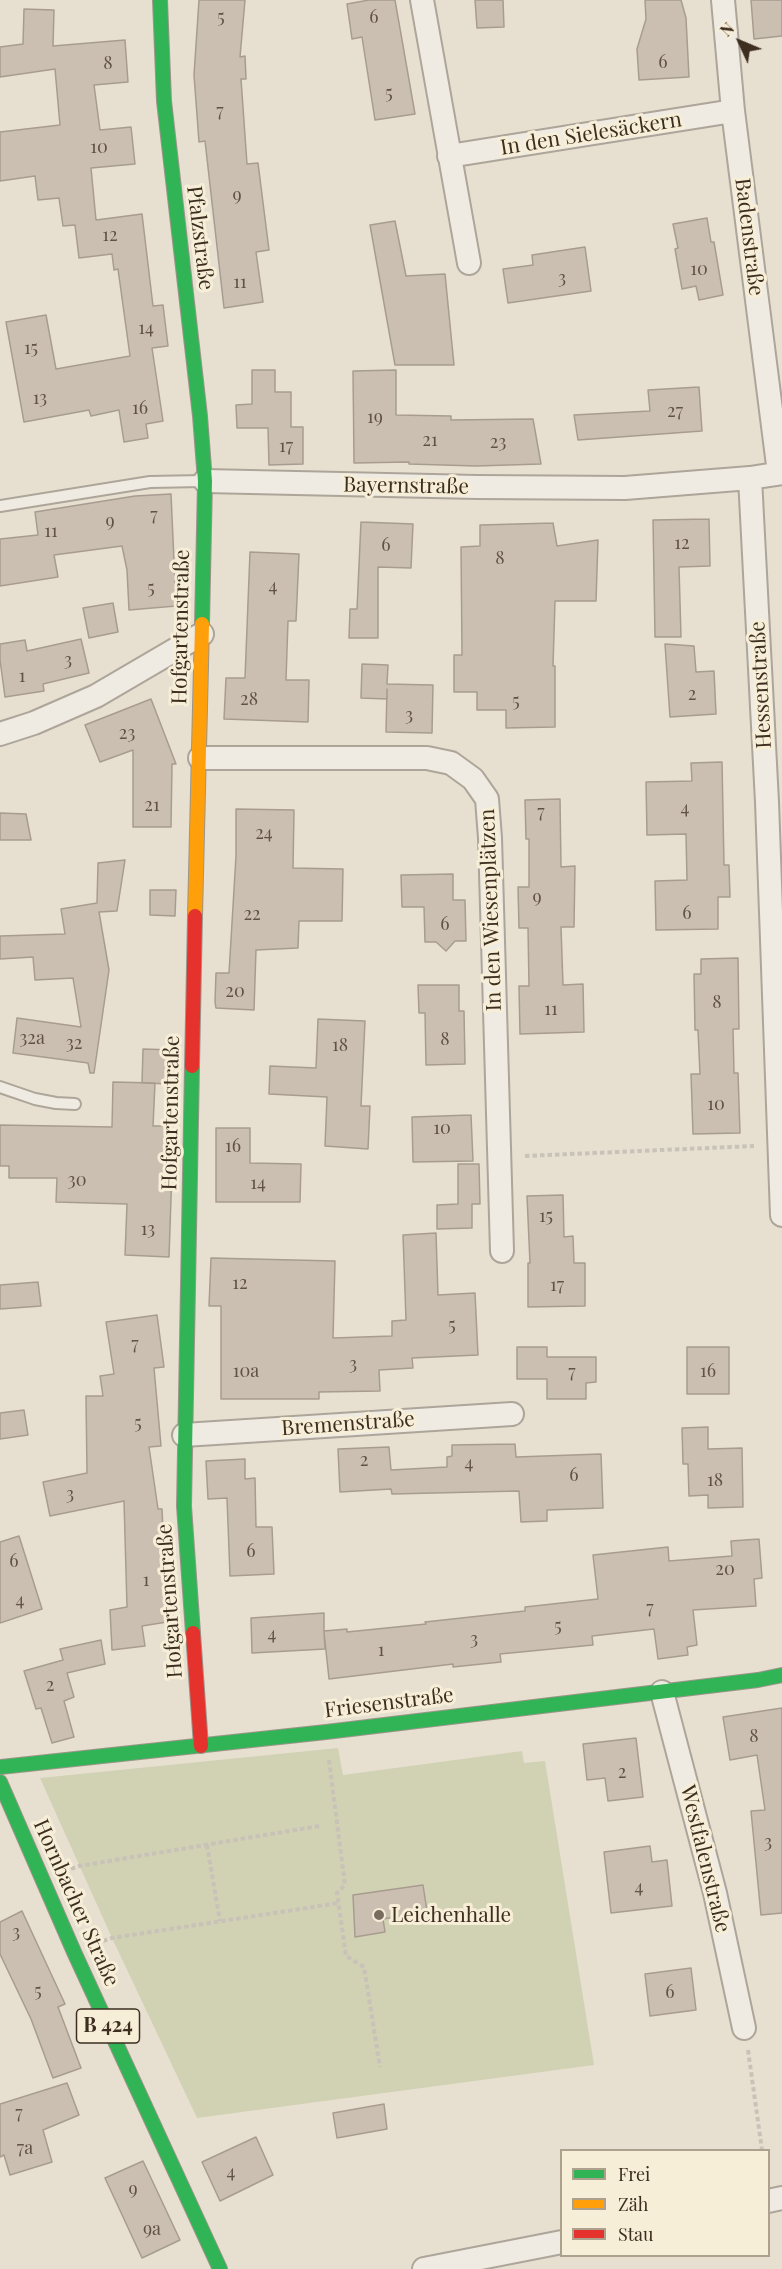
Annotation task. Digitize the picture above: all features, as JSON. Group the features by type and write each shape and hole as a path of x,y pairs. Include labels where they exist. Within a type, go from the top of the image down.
{"street":[{"name":"Pfalzstraße","path":"160,0 164,101 200,416 205,481"},
{"path":"422,0 469,263"},
{"name":"Badenstraße","path":"723,0 734,111 780,473"},
{"name":"In den Sielesäckern","path":"449,156 734,111"},
{"name":"Bayernstraße","path":"205,481 625,488 750,478 780,473"},
{"name":"Hessenstraße","path":"750,478 766,802 782,1215"},
{"name":"Hofgartenstraße","path":"201,1746 184,1506 184,1436 205,481"},
{"path":"0,734 34,723 96,696 202,634"},
{"name":"In den Wiesenplätzen","path":"200,758 427,758 451,763 473,779 487,799 502,1251"},
{"name":"Bremenstraße","path":"184,1436 512,1414"},
{"name":"Friesenstraße","path":"0,1767 326,1732 782,1676"},
{"name":"Westfalenstraße","path":"662,1692 715,1893 744,2028"},
{"name":"Hornbacher Straße","path":"0,1782 74,1952 220,2269"},
{"path":"424,2269 560,2242"}],"lane":[{"name":"Bayernstraße","path":"0,506 150,482 205,481"},
{"path":"0,1087 56,1104 75,1104"}],"path":[{"path":"500,1156 780,1145"},
{"path":"326,1732 345,1885 337,1893 346,1956 364,1967 380,2067"},
{"path":"79,1866 319,1826"},
{"path":"207,1845 220,1921"},
{"path":"112,1938 339,1904"},
{"path":"750,2063 762,2149"}],"green space":[{"path":"338,1748 343,1775 522,1751 524,1763 545,1761 594,2065 197,2118 40,1778"}],"building":[{"path":"199,0 245,0 240,57 245,56 246,79 241,79 247,164 258,163 269,250 256,252 263,302 224,308 205,141 199,142 194,75"},
{"path":"369,0 395,0 415,114 375,120 362,37 352,39 347,4"},
{"path":"475,0 503,0 504,27 477,28"},
{"path":"645,0 681,0 686,18 689,77 639,80 637,49 646,19"},
{"path":"751,0 782,0 782,36 754,39"},
{"path":"24,9 54,10 53,46 125,40 128,82 94,85 100,130 131,127 135,164 91,168 96,220 142,214 153,306 163,305 168,346 152,348 163,421 146,424 148,438 124,442 119,410 91,416 89,410 24,422 6,322 46,315 56,369 130,356 118,269 114,270 112,254 79,258 75,225 63,226 59,198 38,200 35,176 0,181 0,132 60,125 55,69 0,77 0,47 23,44"},
{"path":"707,218 711,242 714,242 723,295 699,300 696,286 682,289 673,224"},
{"path":"395,221 406,276 445,274 454,365 395,365 370,225"},
{"path":"585,247 591,291 508,303 503,269 533,265 532,255"},
{"path":"252,370 275,370 275,392 291,392 291,427 303,427 303,464 269,465 268,428 237,428 236,405 252,404"},
{"path":"396,370 396,415 451,416 451,420 533,419 541,464 476,466 409,464 409,462 354,463 353,371"},
{"path":"699,387 702,431 578,440 574,415 650,411 648,390"},
{"path":"171,494 176,606 129,610 127,570 122,546 54,555 58,577 0,586 0,539 38,535 35,512 135,496"},
{"path":"709,519 710,566 679,567 681,637 655,637 653,520"},
{"path":"361,522 413,524 411,568 378,567 378,638 349,638 350,609 357,609"},
{"path":"553,523 557,546 598,540 596,601 555,601 553,666 555,666 555,727 506,728 506,710 477,710 477,692 454,692 454,655 462,655 461,547 480,546 480,525"},
{"path":"250,552 299,554 296,621 288,621 286,680 309,680 308,722 224,719 226,678 245,678"},
{"path":"113,603 118,632 89,638 83,608"},
{"path":"81,639 89,673 43,684 44,691 5,697 0,644 25,640 27,651"},
{"path":"665,644 694,646 696,672 714,671 716,714 670,717"},
{"path":"362,664 388,665 387,684 433,685 432,733 386,732 387,699 361,698"},
{"path":"151,699 176,764 172,764 171,827 133,827 133,750 100,762 85,725"},
{"path":"722,762 724,865 729,865 730,897 718,897 718,929 656,930 655,881 687,880 686,834 647,835 646,782 692,781 691,763"},
{"path":"560,799 561,867 575,866 574,927 561,927 563,985 583,984 584,1032 520,1034 519,986 529,986 528,928 519,928 518,887 529,887 529,839 526,839 525,800"},
{"path":"236,809 294,810 293,868 343,869 342,921 299,921 298,948 256,950 254,1010 216,1008 215,1002 216,973 229,973 236,856"},
{"path":"0,813 26,814 31,840 0,840"},
{"path":"125,860 117,911 99,912 109,970 94,1073 90,1073 88,1063 13,1053 17,1018 81,1027 73,978 35,980 33,957 0,959 0,936 65,934 61,909 97,903 98,863"},
{"path":"453,874 453,900 465,900 466,941 455,941 446,951 436,942 425,942 424,907 402,907 401,875"},
{"path":"150,890 176,890 175,916 150,915"},
{"path":"738,958 739,1029 733,1029 734,1073 738,1073 740,1133 693,1134 691,1074 700,1074 698,1030 695,1030 694,974 701,974 701,959"},
{"path":"418,985 459,985 459,1011 464,1011 465,1064 426,1065 425,1013 419,1013"},
{"path":"318,1019 365,1021 361,1106 370,1106 368,1149 325,1146 327,1097 269,1094 270,1066 316,1068"},
{"path":"143,1049 174,1050 172,1084 142,1083"},
{"path":"113,1082 155,1083 153,1126 166,1126 165,1168 172,1169 169,1257 125,1255 127,1204 56,1202 57,1178 9,1178 9,1166 0,1166 0,1125 112,1127"},
{"path":"471,1115 473,1161 413,1162 412,1117"},
{"path":"216,1128 250,1128 250,1163 301,1164 300,1202 216,1202"},
{"path":"458,1164 479,1164 480,1204 472,1204 472,1228 437,1229 437,1205 458,1204"},
{"path":"563,1195 564,1237 573,1236 574,1263 585,1263 585,1306 528,1307 528,1263 530,1263 527,1196"},
{"path":"436,1233 438,1295 475,1293 478,1355 412,1358 413,1368 379,1370 380,1391 319,1392 319,1399 221,1399 221,1306 209,1306 211,1258 335,1261 333,1338 392,1336 392,1321 406,1320 403,1235"},
{"path":"38,1282 41,1306 0,1309 0,1285"},
{"path":"157,1315 164,1367 154,1368 161,1446 149,1447 158,1509 162,1509 167,1622 142,1626 145,1646 112,1650 110,1610 127,1607 124,1501 50,1516 43,1482 87,1473 86,1396 103,1396 100,1376 114,1374 106,1322"},
{"path":"517,1347 547,1347 547,1357 596,1357 596,1382 586,1383 586,1399 547,1399 547,1379 517,1379"},
{"path":"687,1347 729,1347 729,1394 687,1394"},
{"path":"24,1410 28,1435 0,1439 0,1413"},
{"path":"708,1427 708,1449 742,1448 743,1507 708,1508 708,1495 689,1496 688,1464 683,1464 682,1428"},
{"path":"515,1444 516,1457 601,1454 603,1508 547,1510 547,1521 521,1522 519,1491 392,1494 391,1489 340,1492 338,1449 389,1447 391,1470 447,1467 447,1457 452,1456 452,1445"},
{"path":"245,1459 245,1479 255,1478 256,1527 272,1527 274,1574 230,1576 227,1498 208,1499 206,1461"},
{"path":"19,1536 42,1609 0,1623 0,1542"},
{"path":"759,1539 762,1578 754,1579 756,1606 693,1610 697,1645 687,1647 688,1655 658,1659 654,1629 592,1636 593,1645 500,1654 501,1662 453,1667 453,1664 329,1679 324,1632 325,1649 252,1653 251,1618 324,1613 324,1631 347,1629 347,1632 525,1611 525,1607 598,1599 593,1555 668,1547 669,1561 732,1556 731,1541"},
{"path":"101,1640 105,1664 67,1673 74,1697 64,1701 74,1737 52,1743 41,1708 36,1709 24,1671 63,1660 60,1649"},
{"path":"782,1708 782,1913 761,1915 751,1811 765,1810 757,1755 730,1760 723,1717"},
{"path":"636,1738 643,1797 608,1801 605,1778 587,1780 583,1744"},
{"path":"650,1846 652,1862 667,1860 672,1906 611,1913 604,1852"},
{"name":"Leichenhalle","path":"423,1885 427,1911 383,1919 385,1932 355,1937 353,1895"},
{"path":"22,1911 65,2004 58,2007 81,2068 53,2078 31,2019 0,1954 0,1922"},
{"path":"691,1968 696,2010 650,2016 645,1974"},
{"path":"67,2083 79,2115 43,2130 52,2162 10,2175 4,2155 0,2157 0,2104"},
{"path":"384,2104 387,2129 337,2138 333,2113"},
{"path":"256,2137 273,2175 220,2201 202,2162"},
{"path":"143,2161 180,2240 142,2258 105,2178"}],"traffic: fast":[{"path":"160,0 164,101 200,416 205,481 202,624"},
{"path":"192,1066 184,1506 193,1633"},
{"path":"0,1767 326,1732 758,1680 782,1675"},
{"path":"0,1782 74,1952 220,2269"}],"traffic: slow":[{"path":"195,916 202,624"}],"traffic: jam":[{"path":"192,1066 195,916"},
{"path":"193,1633 201,1746"}],"place":[{"name":"Leichenhalle","path":"379,1915"}]}
